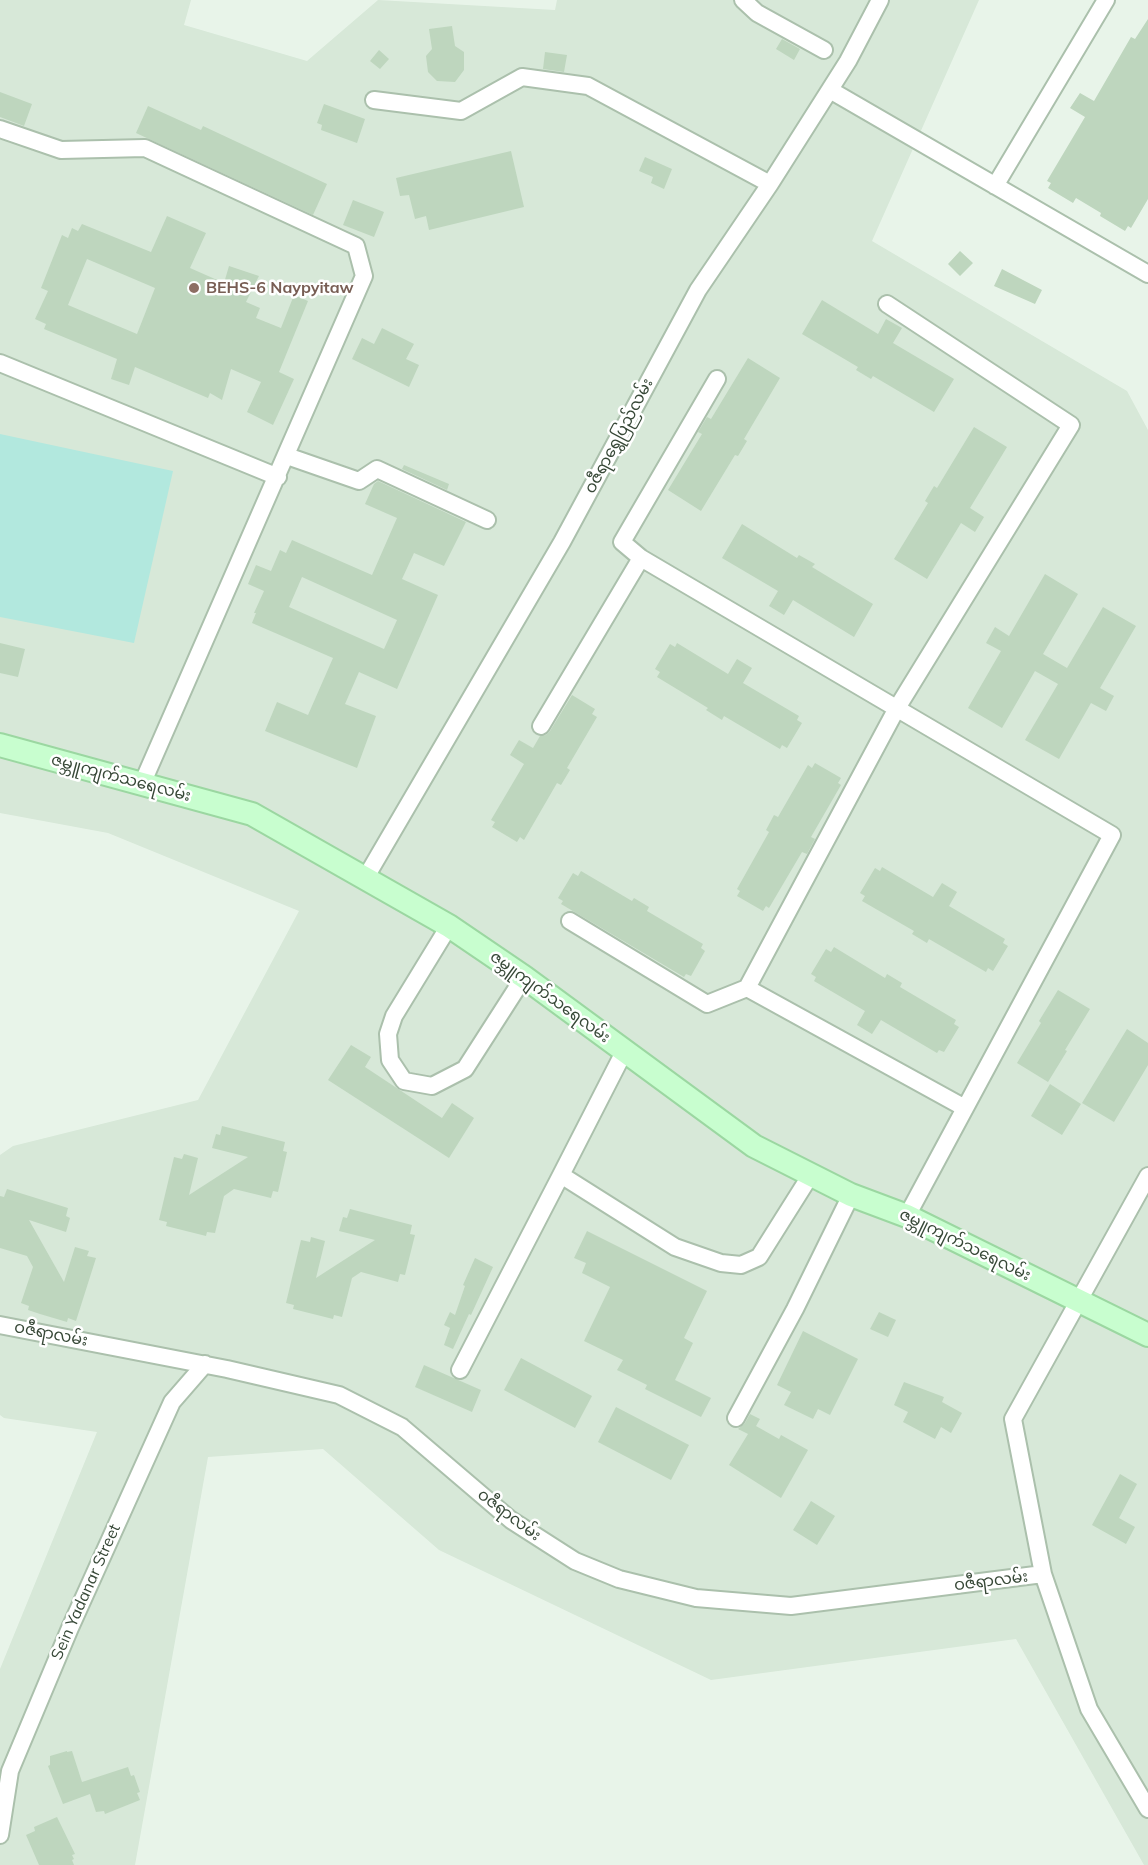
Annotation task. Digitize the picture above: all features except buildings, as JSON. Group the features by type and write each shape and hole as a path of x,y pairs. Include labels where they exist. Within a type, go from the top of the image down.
{"main road":[{"name":"ဇမ္ဘူကျက်သရေလမ်း","path":"0,746 252,814 449,926 524,977 754,1146 851,1195 907,1216 1148,1335"}],"street":[{"path":"743,0 757,13 824,50"},
{"name":"ဝဇီရာရွှေပြည်လမ်း","path":"366,877 562,542 698,290 830,90 880,0"},
{"path":"995,186 1106,0"},
{"path":"374,100 461,111 522,77 588,86 770,184"},
{"path":"830,90 1148,274"},
{"path":"0,129 61,150 145,148 356,246 364,276 142,784"},
{"path":"570,921 707,1004 747,988 897,708 1071,425 887,304"},
{"path":"0,363 278,477"},
{"path":"717,379 622,542 641,558 1112,836 907,1216"},
{"path":"287,456 358,481 377,469 487,520"},
{"path":"541,726 641,558"},
{"path":"449,926 394,1016 388,1034 390,1059 404,1081 432,1086 465,1069 524,977"},
{"path":"747,988 965,1108"},
{"path":"460,1370 624,1052"},
{"path":"561,1175 675,1247 721,1263 741,1266 759,1257 810,1176"},
{"path":"1148,1176 1013,1419 1043,1574 1089,1709 1148,1809"},
{"path":"735,1418 795,1309 851,1195"},
{"name":"ဝဇီရာလမ်း","path":"0,1325 205,1364 339,1395 402,1427 511,1520 575,1561 619,1580 696,1598 791,1606 1043,1574"},
{"name":"Sein Yadanar Street","path":"0,1835 10,1771 70,1628 172,1402 205,1364"}],"shaded area":[{"path":"0,0 191,0 184,25 307,61 378,0 555,10 557,0 979,0 872,241 1127,391 1148,430 1148,1865 1144,1865 1016,1639 711,1680 439,1550 323,1449 208,1457 135,1865 0,1865 0,1669 97,1432 4,1418 0,1415 0,1155 13,1146 198,1100 299,911 108,833 0,813"},
{"path":"0,434 173,471 134,643 0,617"}],"place":[{"name":"BEHS-6 Naypyitaw","path":"194,288"}]}
